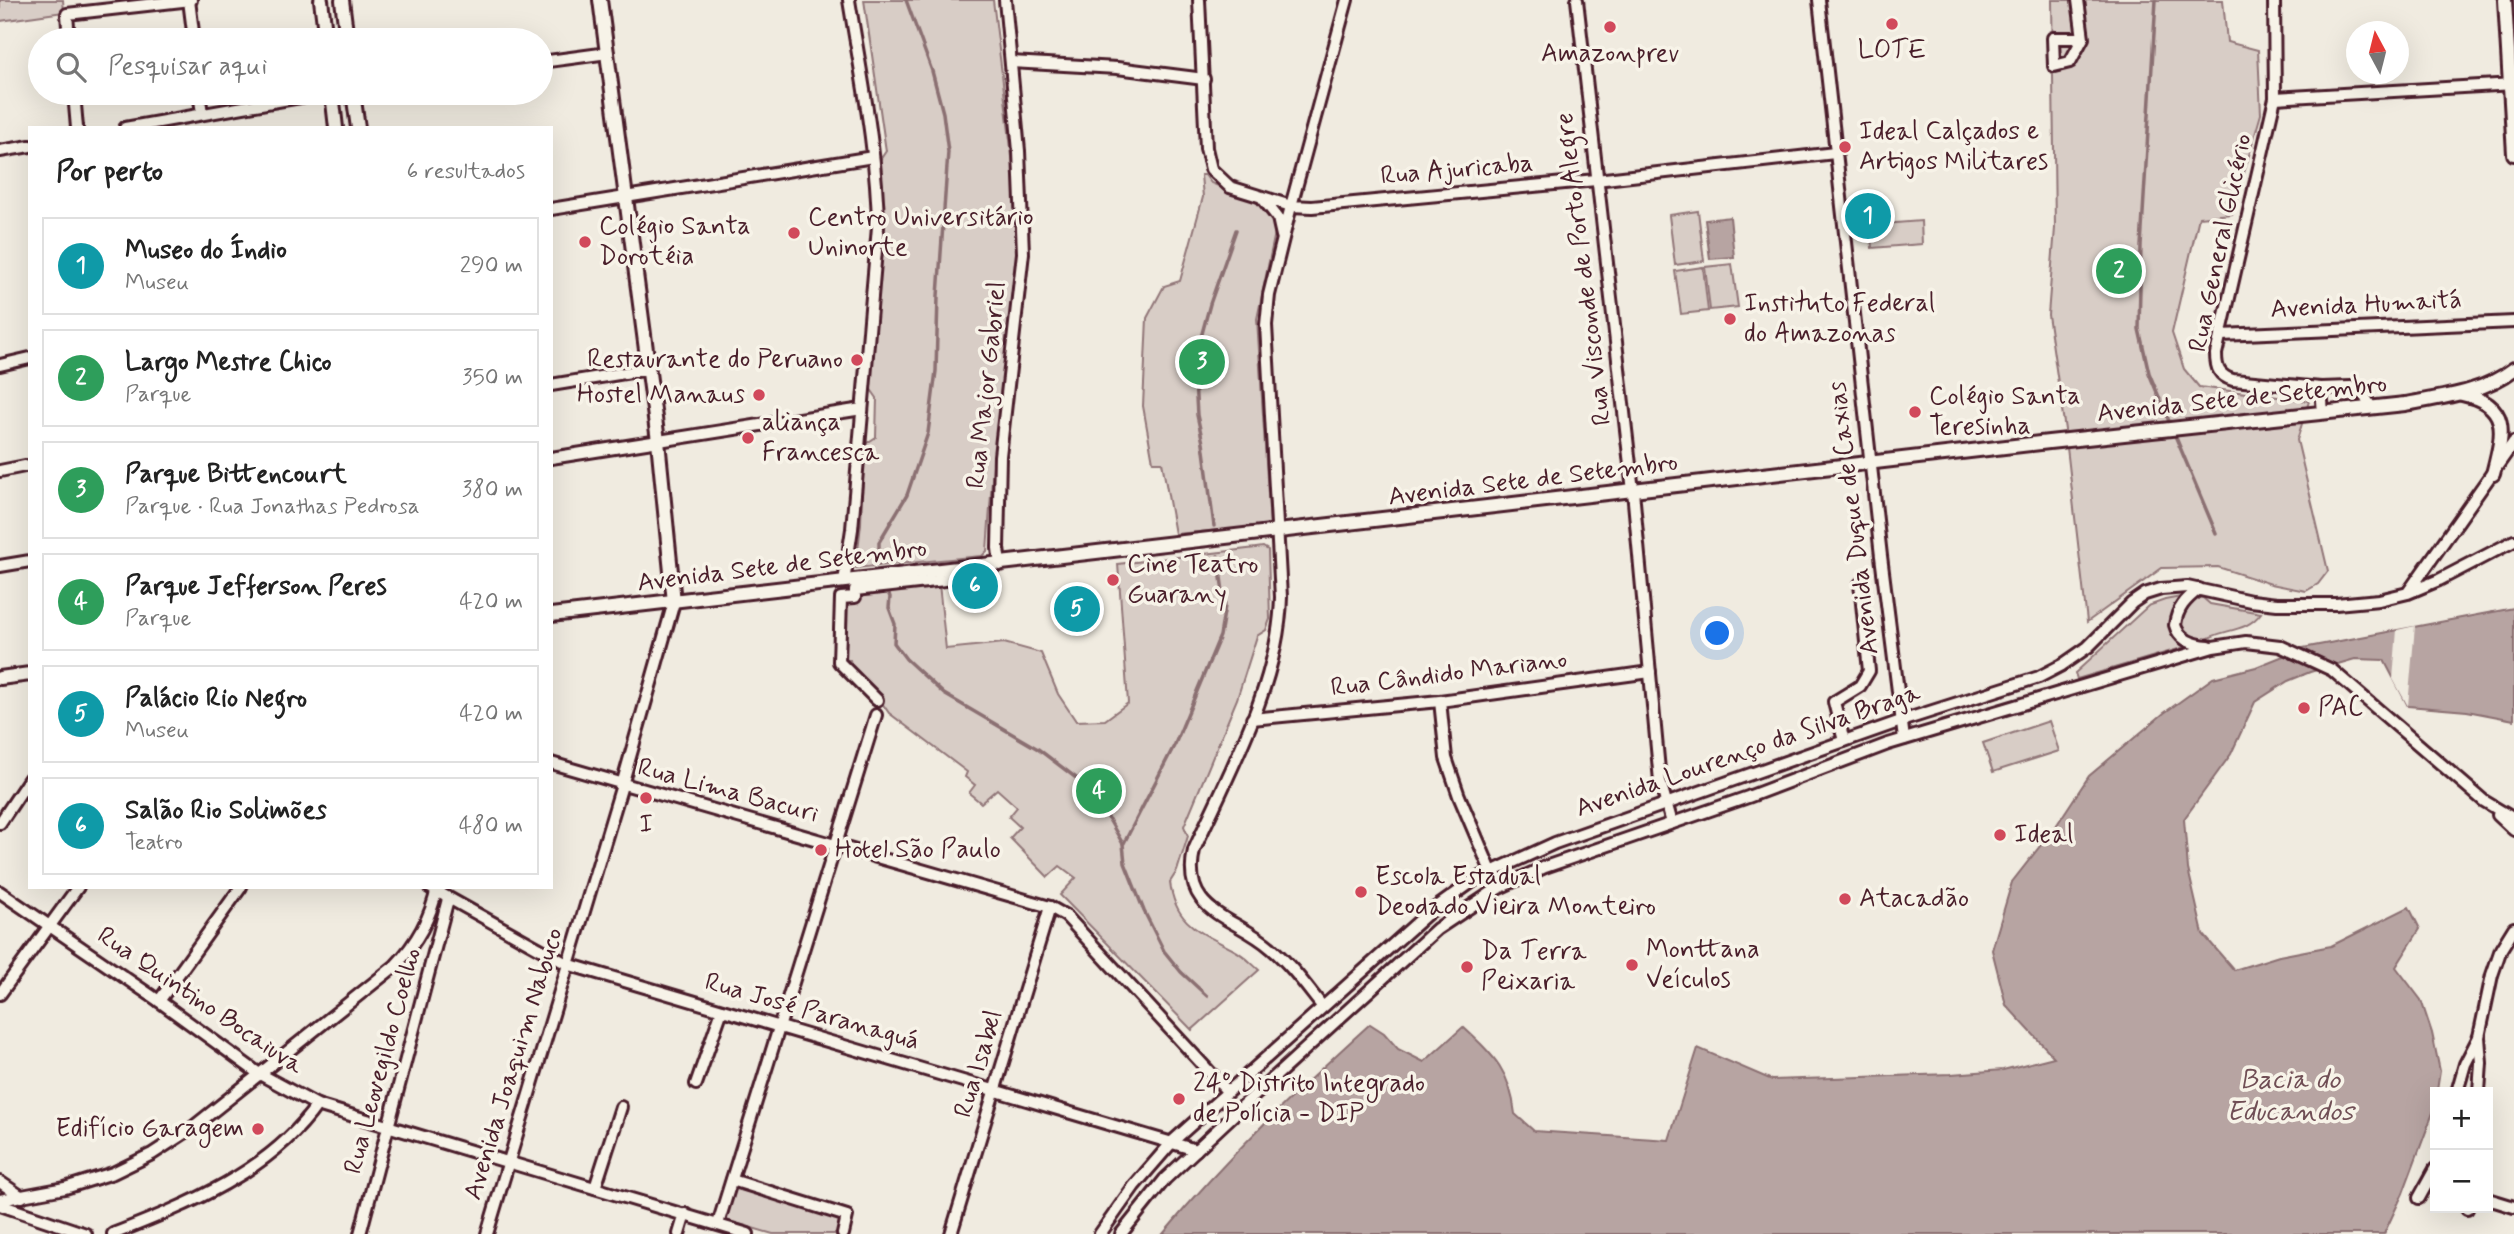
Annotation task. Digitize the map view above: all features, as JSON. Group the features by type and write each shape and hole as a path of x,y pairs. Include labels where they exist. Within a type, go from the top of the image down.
{"main road":[{"path":"321,0 324,28"},
{"path":"342,0 346,28"},
{"name":"Avenida Joaquim Nabuco","path":"600,0 658,441 674,602"},
{"path":"2505,0 2514,154"},
{"path":"333,105 336,126"},
{"path":"355,105 358,126"},
{"name":"Avenida Sete de Setembro","path":"553,615 2371,407 2462,394 2496,381 2514,369"},
{"path":"2462,394 2487,402 2500,416 2501,431 2493,474"},
{"path":"0,678 28,674"}],"street":[{"path":"68,28 66,14 190,0 193,28"},
{"path":"844,582 852,528 878,227 878,191 849,0"},
{"name":"Rua Major Gabriel","path":"1000,565 1000,456 1023,253 1019,151 1005,0"},
{"name":"Rua Ajuricaba","path":"1199,0 1206,148 1211,169 1230,187 1290,207 1596,180 1835,153"},
{"path":"1322,1006 1270,947 1258,937 1225,920 1202,902 1192,878 1191,865 1194,850 1252,719 1279,632 1281,597 1266,325 1269,295 1290,207 1320,106 1347,0"},
{"name":"Rua Visconde de Porto Alegre","path":"1577,0 1633,491 1660,780 1672,823"},
{"name":"Avenida Duque de Caxias","path":"1819,0 1904,739"},
{"path":"2078,0 2082,38"},
{"name":"Rua General Glicério","path":"2274,0 2275,98 2216,363 2224,378 2321,388 2357,388 2371,407"},
{"path":"553,60 608,53"},
{"path":"1011,62 1118,68 1204,79"},
{"path":"2275,98 2512,84"},
{"path":"75,105 77,126"},
{"path":"201,105 202,113"},
{"path":"135,126 250,105"},
{"path":"0,151 28,146"},
{"path":"553,209 873,158"},
{"path":"1261,197 1278,218 1282,242"},
{"name":"Avenida Humaitá","path":"2221,335 2514,322"},
{"path":"0,365 28,358"},
{"path":"553,385 649,369"},
{"path":"2321,388 2321,413"},
{"path":"553,458 862,409"},
{"path":"2408,593 2514,442"},
{"path":"0,471 25,466"},
{"name":"Avenida Lourenço da Silva Braga","path":"1100,1234 1134,1186 1172,1141 1443,901 1491,872 1555,843 1901,721 2025,681 2062,665 2088,647 2132,603 2145,594 2176,586 2263,603 2296,605 2357,602 2408,593 2514,541"},
{"path":"0,566 28,562"},
{"path":"877,700 839,662 841,598 855,597 855,590 981,576"},
{"path":"1844,741 1834,702 1860,686 1869,671 1860,584"},
{"path":"2199,589 2185,599 2179,608 2175,625 2181,637 2189,642 2213,647"},
{"name":"Avenida Joaquim Nabuco","path":"487,1234 674,602"},
{"name":"Avenida Lourenço da Silva Braga","path":"1121,1234 1165,1179 1456,914 1497,889 1562,861 1904,739 2213,647 2246,642 2280,646 2332,670 2484,801 2514,819"},
{"name":"Rua Cândido Mariano","path":"1252,719 1440,701 1650,672"},
{"path":"1440,701 1446,758 1491,872"},
{"path":"718,1224 876,715"},
{"name":"Rua Lima Bacuri","path":"553,764 1050,907 1066,916 1227,1091"},
{"path":"0,823 28,781"},
{"path":"2484,801 2514,830"},
{"path":"1555,843 1562,861"},
{"path":"0,994 77,889"},
{"path":"159,1001 240,889"},
{"path":"0,1200 65,1188 113,1173 152,1154 192,1128 395,966 426,922 434,889"},
{"name":"Rua José Paranaguá","path":"434,889 567,964 1196,1150"},
{"name":"Rua Quintino Bocaiuva","path":"0,892 258,1073 317,1105 748,1234"},
{"name":"Rua Leovegildo Coelho","path":"360,1234 448,899"},
{"name":"Rua Isabel","path":"951,1234 1050,907"},
{"path":"2458,1087 2465,1064 2479,1037 2492,975 2501,949 2514,928"},
{"path":"696,1084 722,1010"},
{"path":"1290,1034 1305,1049"},
{"path":"2479,1037 2479,1087"},
{"path":"113,1234 198,1198 258,1163 289,1140 317,1105"},
{"path":"595,1188 621,1107"},
{"path":"2419,1198 2430,1178"},
{"path":"733,1180 847,1216 843,1234"},
{"path":"0,1182 22,1197"},
{"path":"2493,1201 2514,1207"},
{"path":"0,1205 86,1234"},
{"path":"679,1234 685,1214"}],"shaded area":[{"path":"0,0 63,0 64,12 0,21"},
{"path":"864,0 993,0 1016,190 1017,254 993,465 987,551 982,556 856,568 861,524 864,445 876,437 877,398 870,388 884,217 880,160 886,151"},
{"path":"2052,0 2223,0 2227,42 2258,50 2261,114 2232,214 2199,217 2172,333 2184,369 2199,387 2309,401 2297,440 2328,571 2318,584 2306,591 2271,584 2218,567 2162,568 2087,622 2065,430 2048,315 2055,228"},
{"path":"1201,175 1205,175 1211,183 1262,204 1277,223 1257,319 1270,526 1175,534 1162,462 1153,462 1143,406 1147,318 1164,286 1180,281 1203,197"},
{"path":"1698,211 1704,261 1675,265 1669,215"},
{"path":"1921,221 1922,244 1872,248 1870,225"},
{"path":"1732,264 1738,307 1710,310 1705,267"},
{"path":"1703,267 1708,311 1681,314 1675,271"},
{"path":"1263,547 1268,550 1270,619 1266,630 1257,636 1237,699 1184,826 1188,836 1177,871 1170,882 1177,908 1184,918 1201,932 1238,952 1259,970 1192,1030 1060,895 1076,878 1060,866 1048,877 1010,838 1020,827 1009,817 1017,807 997,789 981,803 969,793 975,785 965,777 967,772 889,713 852,669 850,660 842,660 842,601 858,593 939,584 946,649 1004,643 1041,653 1058,694 1076,721 1105,720 1128,703 1118,564"},
{"path":"2186,596 2203,598 2210,604 2261,613 2255,620 2240,628 2202,642 2077,679 2075,673 2148,606"},
{"path":"2049,721 2059,751 1993,772 1983,743"},
{"path":"736,1185 847,1217 842,1234 773,1234 725,1220"}],"water":[{"path":"1730,217 1734,257 1710,259 1705,220"},
{"name":"Bacia do Educandos","path":"2514,608 2514,720 2467,711 2408,706 2384,660 2355,659 2310,672 2288,681 2255,702 2231,754 2184,819 2188,869 2203,934 2234,970 2279,956 2331,946 2409,907 2420,929 2396,967 2421,1000 2440,1071 2438,1087 2430,1087 2430,1121 2403,1193 2384,1234 1163,1234 1263,1125 1370,1024 1384,1033 1398,1049 1424,1062 1463,1027 1499,1065 1509,1086 1515,1114 1534,1131 1669,1140 1698,1048 1772,1080 2003,1070 2054,1057 2006,1005 1992,950 2012,882 2058,823 2089,776 2164,713 2213,678 2256,667 2303,648"}],"pier":[{"path":"2415,626 2408,706 2393,679 2397,630"}],"waterway":[{"path":"879,565 879,542 907,495 928,433 936,371 938,296 948,152 943,113 932,71 906,0"},
{"path":"2156,0 2141,246 2139,329 2149,373 2171,426"},
{"path":"1214,526 1197,415 1194,363 1210,304 1236,230"},
{"path":"2174,433 2216,533"},
{"path":"1124,843 1175,744 1220,636 1225,606 1218,556"},
{"path":"887,590 890,597 889,608 895,624 894,643 906,659 944,694 1038,749 1095,795 1123,844 1125,863 1164,951 1181,972 1207,996"}],"place":[{"name":"LOTE","path":"1892,24"},
{"name":"Amazonprev","path":"1610,27"},
{"name":"Ideal Calçados e Artigos Militares","path":"1845,147"},
{"name":"Museo do Índio","path":"1868,216"},
{"name":"Centro Universitário Uninorte","path":"794,233"},
{"name":"Colégio Santa Dorotéia","path":"585,242"},
{"name":"Largo Mestre Chico","path":"2119,271"},
{"name":"Instituto Federal do Amazonas","path":"1730,319"},
{"name":"Restaurante do Peruano","path":"857,360"},
{"name":"Parque Bittencourt","path":"1202,362"},
{"name":"Hostel Manaus","path":"759,395"},
{"name":"Colégio Santa Teresinha","path":"1915,412"},
{"name":"aliança Francesca","path":"748,438"},
{"name":"Cine Teatro Guarany","path":"1113,580"},
{"name":"Salão Rio Solimões","path":"975,586"},
{"name":"Palácio Rio Negro","path":"1077,609"},
{"name":"PAC","path":"2304,708"},
{"name":"Parque Jefferson Peres","path":"1099,791"},
{"name":"I","path":"646,798"},
{"name":"Ideal","path":"2000,835"},
{"name":"Hotel São Paulo","path":"821,850"},
{"name":"Escola Estadual Deodado Vieira Monteiro","path":"1361,892"},
{"name":"Atacadão","path":"1845,899"},
{"name":"Monttana Veículos","path":"1632,965"},
{"name":"Da Terra Peixaria","path":"1467,967"},
{"name":"24º Distrito Integrado de Polícia - DIP","path":"1179,1099"},
{"name":"Edifício Garagem","path":"258,1129"}]}
